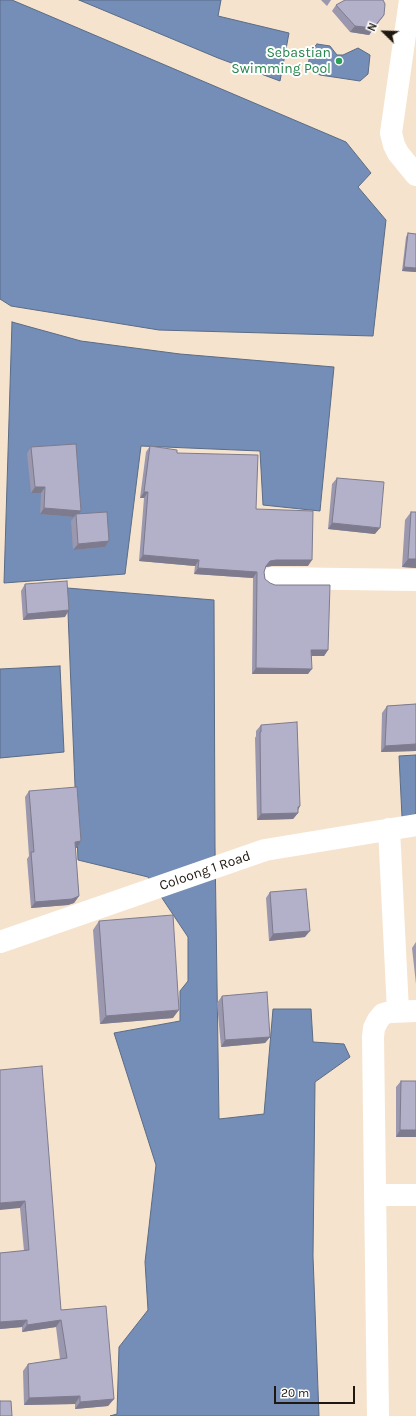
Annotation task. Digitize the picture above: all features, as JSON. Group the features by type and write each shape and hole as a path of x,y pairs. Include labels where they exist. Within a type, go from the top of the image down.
{"street":[{"path":"410,0 391,133 398,153 416,175"},
{"path":"272,578 416,580"},
{"name":"Coloong 1 Road","path":"0,942 266,850 416,824"},
{"path":"378,1416 374,1032 378,1020 383,1014 407,1011 389,829"},
{"path":"375,1195 416,1195"}],"water":[{"path":"0,0 12,0 346,142 371,173 358,187 386,220 373,336 159,330 11,306 0,299"},
{"path":"79,0 221,0 218,16 289,33 280,81 218,58"},
{"name":"Sebastian Swimming Pool","path":"317,44 330,46 337,55 343,55 358,48 370,55 368,74 360,81 320,75 308,67 310,52"},
{"path":"12,322 81,341 180,354 334,367 320,511 263,505 260,451 141,446 125,574 4,583"},
{"path":"67,588 214,600 215,847 219,1119 264,1114 273,1009 311,1009 313,1042 344,1044 350,1057 315,1082 313,1256 319,1416 110,1416 117,1414 119,1347 148,1310 145,1262 156,1165 114,1033 180,1021 180,991 188,981 188,937 148,877 78,860"},
{"path":"60,666 64,752 0,758 0,669"},
{"path":"416,755 416,814 402,817 399,756"}],"building":[{"path":"345,0 383,0 385,4 384,15 373,28 355,26 336,5"},
{"path":"408,233 416,234 416,268 404,267"},
{"path":"76,444 81,511 44,508 45,487 35,487 31,447"},
{"path":"150,446 177,450 177,453 258,455 256,509 313,511 312,560 270,561 264,572 265,579 275,585 330,585 328,650 311,650 312,669 256,668 257,572 198,568 199,560 143,555 148,492 144,492"},
{"path":"337,478 384,482 380,528 332,523"},
{"path":"107,512 109,541 78,544 76,514"},
{"path":"411,512 416,512 416,559 408,559"},
{"path":"67,581 69,610 27,614 25,584"},
{"path":"416,704 416,744 385,746 387,706"},
{"path":"297,722 300,806 298,807 298,813 261,814 261,725"},
{"path":"77,787 81,841 75,842 79,896 72,899 35,902 31,852 34,852 29,791"},
{"path":"306,889 310,931 273,934 270,892"},
{"path":"173,915 179,1010 106,1016 99,921"},
{"path":"267,992 270,1037 225,1040 222,996"},
{"path":"42,1066 61,1310 106,1306 114,1399 80,1402 80,1396 29,1398 28,1364 67,1358 61,1320 27,1325 27,1320 0,1322 0,1253 29,1250 25,1201 0,1203 0,1070"},
{"path":"401,1081 416,1081 416,1130 400,1130"},
{"path":"0,1401 11,1401 12,1416 0,1416"}],"place":[{"name":"Sebastian Swimming Pool","path":"339,61"}]}
